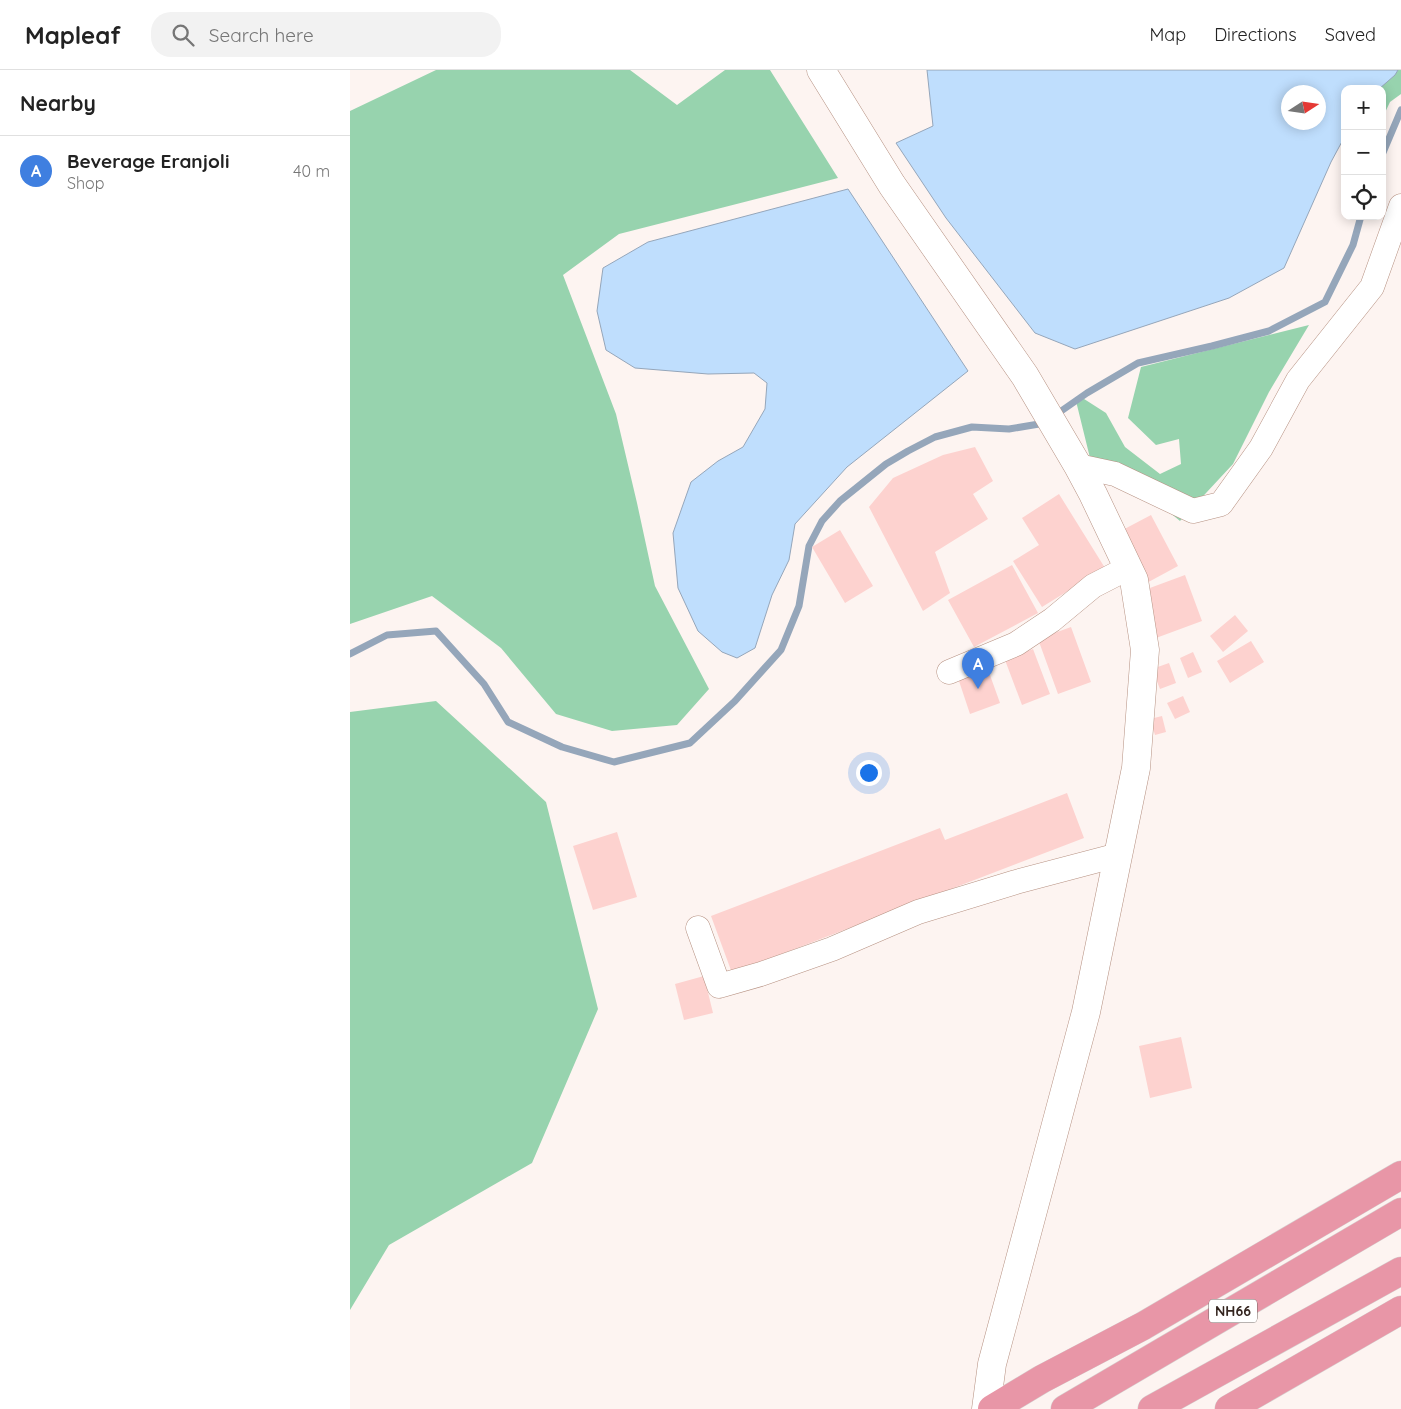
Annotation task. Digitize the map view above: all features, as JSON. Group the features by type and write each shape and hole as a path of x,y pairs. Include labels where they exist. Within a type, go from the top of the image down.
{"highway":[{"path":"992,1409 1042,1379 1143,1326 1401,1175"},
{"name":"NH66","path":"1065,1409 1401,1212"},
{"path":"1152,1409 1401,1271"},
{"path":"1229,1409 1401,1310"}],"street":[{"path":"821,70 892,185 1038,396 1093,494 1134,580 1145,650 1136,768 1086,1012 992,1364 986,1409"},
{"path":"1074,460 1116,474 1193,511 1221,504 1261,448 1298,380 1372,287 1401,206"},
{"path":"949,672 1016,644 1052,620 1093,586 1128,568"},
{"path":"698,928 719,986 761,974 832,949 918,912 1016,882 1118,855"}],"green space":[{"path":"436,70 630,70 677,105 725,70 770,70 838,178 619,234 563,275 616,414 655,586 709,689 677,725 612,731 556,714 501,648 432,596 350,624 350,111"},
{"path":"1369,70 1401,70 1401,94 1390,102 1386,110 1386,85 1360,85"},
{"path":"1309,325 1269,392 1233,464 1180,521 1163,507 1091,462 1075,397 1081,397 1106,413 1125,447 1160,474 1181,464 1179,439 1156,445 1128,418 1141,367"},
{"path":"436,701 546,802 598,1009 532,1163 389,1245 350,1310 350,712"}],"water":[{"path":"927,70 1398,70 1384,85 1341,85 1341,143 1284,268 1229,298 1075,349 1035,333 946,218 896,143 933,126"},
{"path":"848,189 968,371 847,467 795,524 789,560 772,595 755,648 737,658 722,652 698,631 678,588 673,533 691,482 718,461 743,447 765,409 767,383 754,373 708,374 635,368 606,350 597,311 603,268 648,242"}],"building":[{"path":"975,447 993,481 973,494 988,519 935,552 950,593 923,611 869,507 893,478 943,455"},
{"path":"1059,494 1105,568 1042,607 1013,561 1039,545 1022,518"},
{"path":"1151,515 1178,566 1143,585 1115,534"},
{"path":"840,530 873,586 845,603 812,547"},
{"path":"1012,565 1038,613 974,647 948,600"},
{"path":"1185,575 1202,621 1156,638 1139,592"},
{"path":"1235,615 1248,631 1223,652 1210,636"},
{"path":"1071,627 1091,682 1058,694 1038,639"},
{"path":"1251,641 1264,662 1230,683 1217,661"},
{"path":"1033,649 1050,694 1022,705 1005,660"},
{"path":"1193,652 1202,672 1188,678 1180,658"},
{"path":"1169,663 1176,683 1160,689 1152,669"},
{"path":"986,664 1000,703 970,714 957,675"},
{"path":"1183,696 1190,712 1175,719 1167,703"},
{"path":"1162,716 1166,732 1155,735 1150,719"},
{"path":"1067,793 1084,838 732,973 711,916 940,828 945,840"},
{"path":"617,832 637,897 593,910 573,846"},
{"path":"704,976 713,1013 684,1020 675,984"},
{"path":"1181,1037 1192,1088 1150,1098 1139,1046"}],"waterway":[{"path":"1386,146 1401,110"},
{"path":"1054,416 1087,393 1138,363 1269,331 1325,302 1353,245 1360,220"},
{"path":"350,654 387,635 436,631 484,684 508,722 562,747 614,762 690,743 735,701 781,650 799,606 809,546 822,521 840,501 886,464 935,437 972,427 1009,429 1045,423"}],"place":[{"name":"Beverage Eranjoli","path":"978,689"}]}
